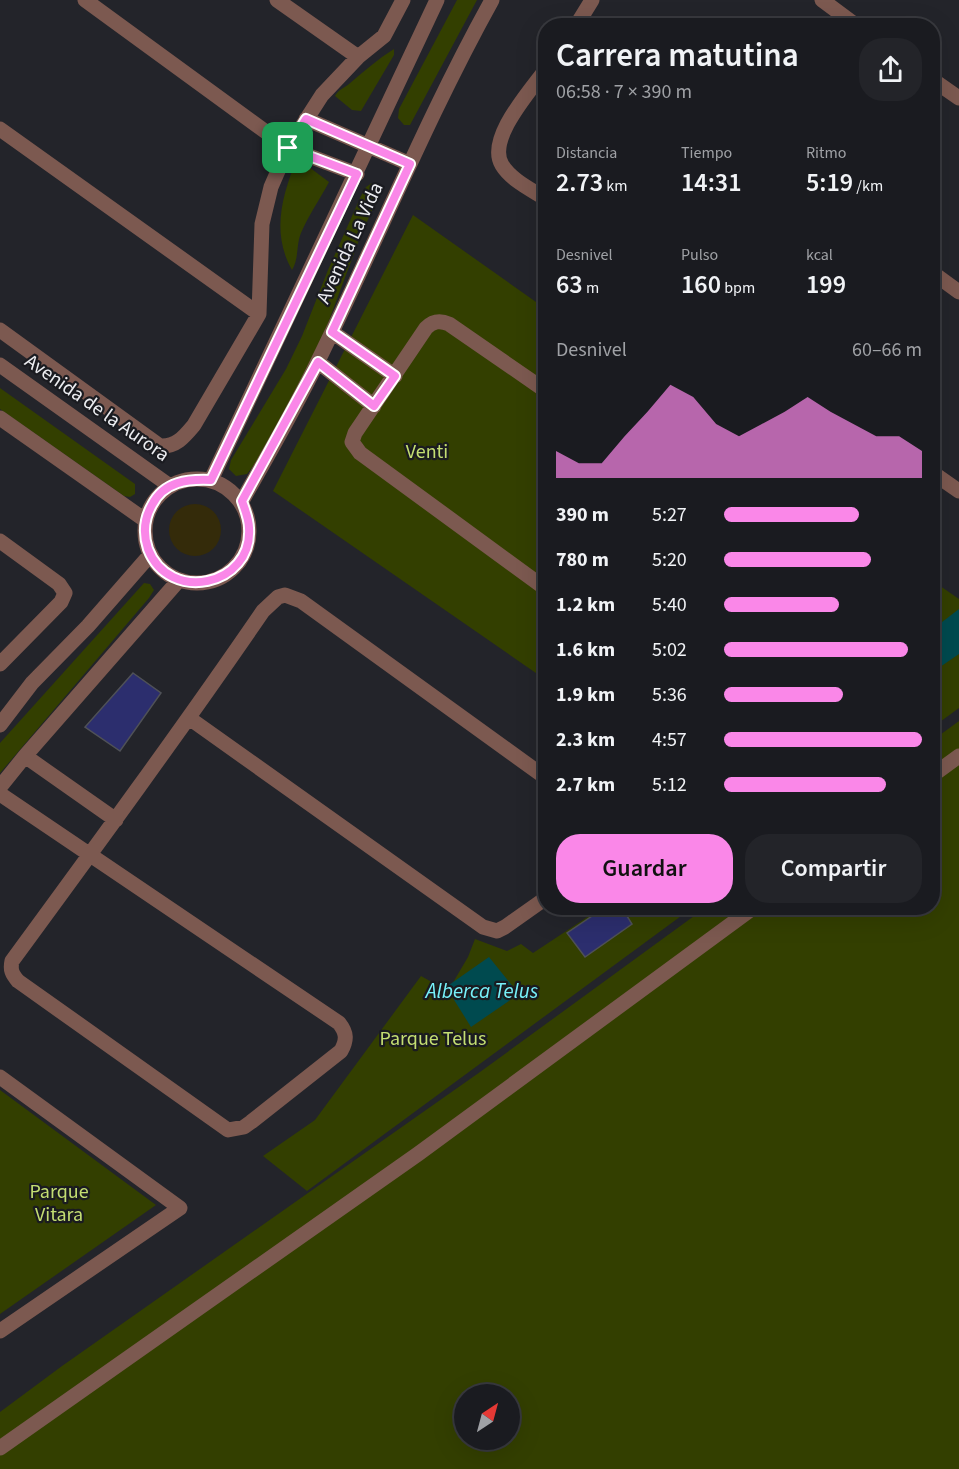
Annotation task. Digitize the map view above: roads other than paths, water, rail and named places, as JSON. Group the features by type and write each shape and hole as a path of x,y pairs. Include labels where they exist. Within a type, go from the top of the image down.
{"street":[{"path":"85,0 288,148 357,174"},
{"path":"278,0 358,57"},
{"path":"0,330 160,446 170,446 182,440 194,425 259,314 262,224 271,187 288,148 322,95 358,57 384,36 403,0"},
{"name":"Avenida La Vida","path":"211,480 370,147 437,0"},
{"name":"Avenida La Vida","path":"242,501 318,362 410,164 492,0"},
{"path":"583,18 592,0"},
{"path":"822,0 846,18"},
{"path":"538,80 508,123 500,138 499,153 501,164 508,172 538,194"},
{"path":"940,85 959,99"},
{"path":"306,119 410,164"},
{"path":"0,129 259,314"},
{"path":"940,278 959,292"},
{"path":"538,386 450,324 431,323 353,437 352,442 360,453 538,583"},
{"path":"332,332 395,376"},
{"path":"318,362 374,406"},
{"name":"Avenida de la Aurora","path":"0,365 170,486"},
{"path":"0,418 145,520"},
{"path":"940,478 959,492"},
{"path":"190,479 211,480 228,489 242,501 249,528 247,546 240,561 228,573 213,580 196,583 179,580 168,574 150,555 146,543 145,520 152,503 170,486 190,479"},
{"path":"0,541 58,584 65,593 62,602 0,664"},
{"path":"0,725 32,683 88,626 150,555"},
{"path":"0,788 25,756 179,580"},
{"path":"0,794 90,855 339,1023 346,1036 341,1050 251,1122 236,1130 228,1130 18,981 11,973 12,961 90,855 116,820 263,611 278,597 285,595 301,601 538,772"},
{"path":"189,718 483,927 497,931 538,904"},
{"path":"25,756 116,820"},
{"path":"940,770 959,756"},
{"path":"0,1448 418,1154 743,915"},
{"path":"0,1077 180,1208 0,1331"}],"water":[{"path":"959,609 959,654 940,667 940,624"},
{"name":"Alberca Telus","path":"489,957 519,994 471,1027 446,987"}],"park label":[{"name":"Venti","path":"427,452"},
{"name":"Parque Telus","path":"433,1039"},
{"name":"Parque Vitara","path":"59,1204"}]}
